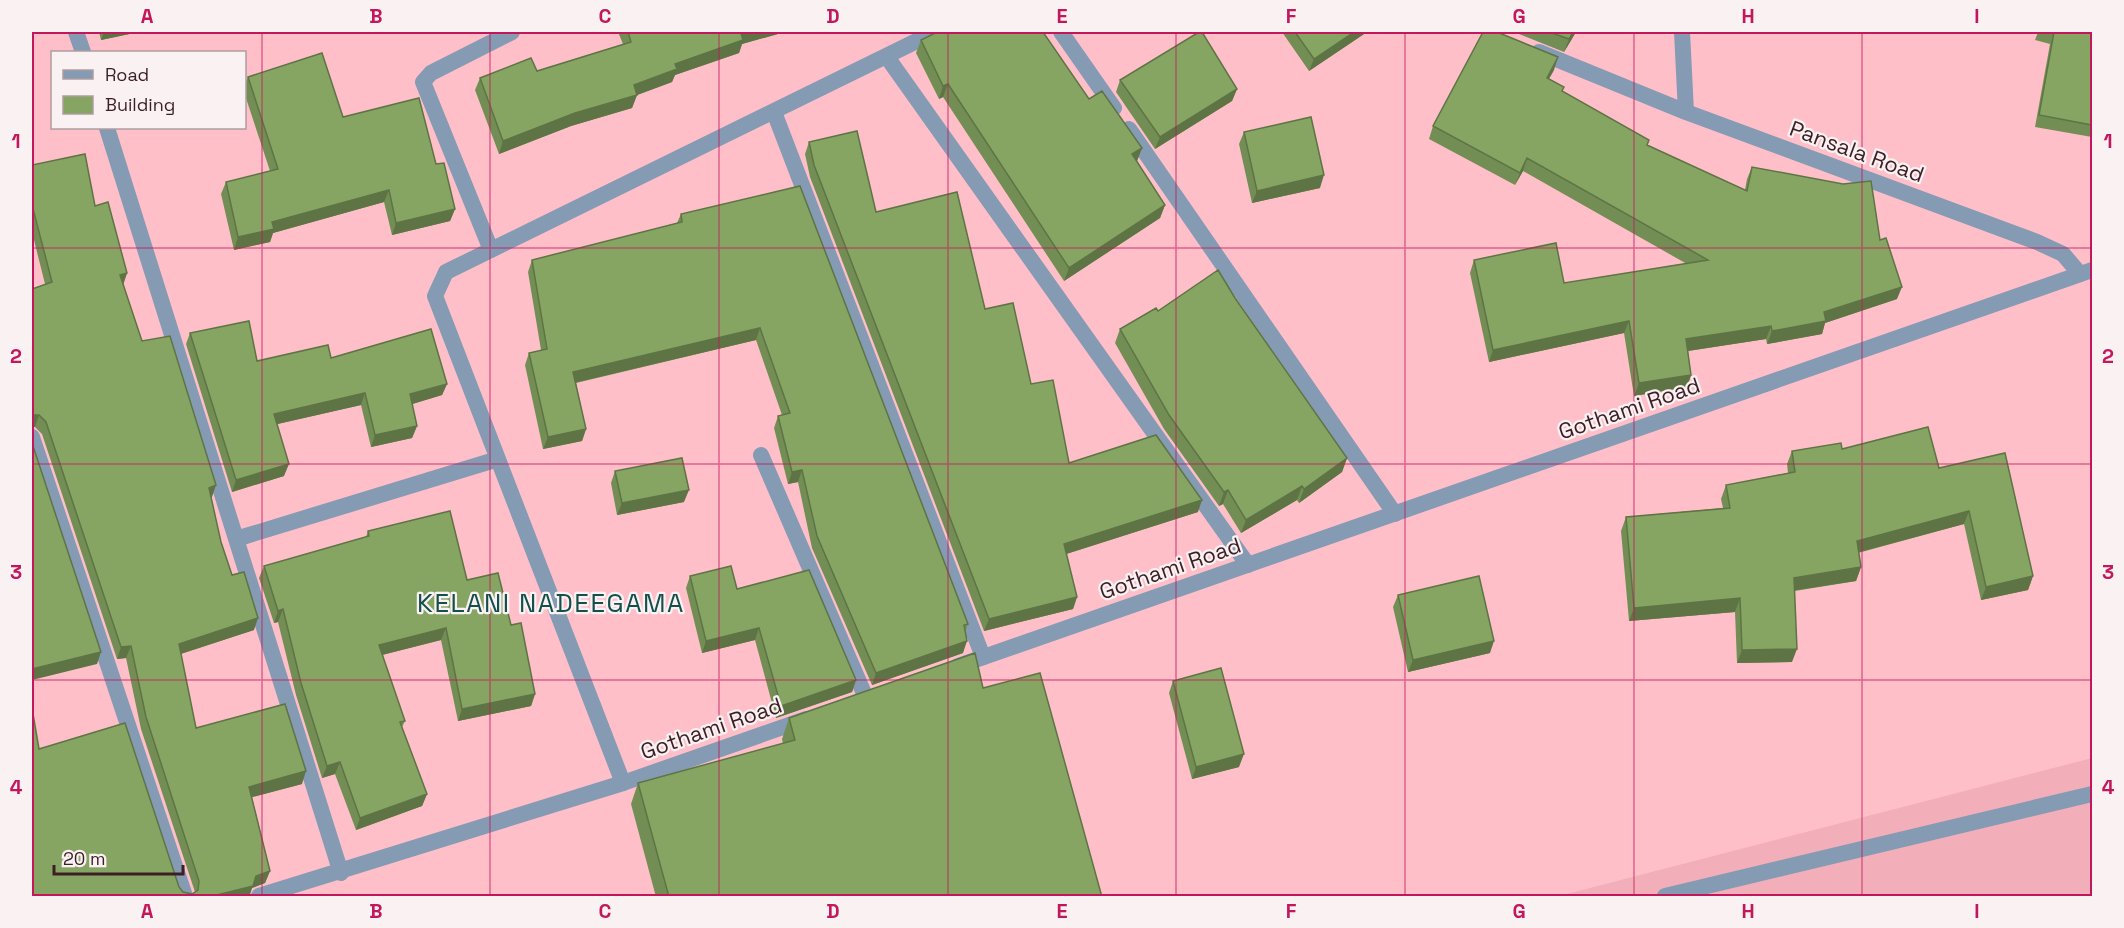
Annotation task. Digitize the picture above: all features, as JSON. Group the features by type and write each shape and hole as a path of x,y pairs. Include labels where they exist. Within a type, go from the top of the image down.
{"street":[{"path":"76,32 83,51"},
{"path":"491,250 423,82 431,73 512,32"},
{"path":"623,783 435,296 446,272 935,32"},
{"path":"1061,32 1395,514"},
{"path":"1682,32 1686,112"},
{"name":"Pansala Road","path":"1521,45 1686,112 2037,242 2062,254 2086,272"},
{"path":"887,57 1248,565"},
{"path":"774,112 983,657"},
{"path":"106,129 341,873"},
{"name":"Gothami Road","path":"940,672 2086,272"},
{"path":"32,438 185,897"},
{"path":"761,455 860,700 887,691"},
{"path":"236,539 498,459"},
{"name":"Gothami Road","path":"259,897 623,783 822,714"},
{"path":"1665,897 2092,794"}],"shaded area":[{"path":"2092,758 2092,896 1559,896"}],"building":[{"path":"628,32 747,32 741,33 743,40 675,64 677,69 634,85 637,95 575,113 503,141 480,78 531,58 537,71 631,42"},
{"path":"937,32 1043,32 1089,99 1102,91 1142,148 1132,154 1165,205 1069,268 948,84 943,86 921,40"},
{"path":"1202,32 1237,89 1160,137 1120,80"},
{"path":"1295,32 1354,32 1314,59"},
{"path":"1483,32 1497,32 1558,57 1547,78 1564,87 1562,91 1649,140 1647,145 1747,191 1752,167 1843,184 1871,181 1880,240 1886,238 1902,287 1824,312 1826,321 1772,331 1771,326 1686,339 1691,375 1639,383 1629,321 1493,350 1474,260 1556,243 1564,283 1708,260 1527,158 1520,173 1433,126"},
{"path":"1549,32 1573,32 1569,39"},
{"path":"2054,32 2092,32 2092,125 2039,115"},
{"path":"322,53 343,117 419,98 436,164 444,163 455,209 396,223 389,190 272,222 274,229 238,237 226,182 278,169 248,77"},
{"path":"1311,117 1324,175 1257,191 1244,132"},
{"path":"857,131 876,212 957,192 985,309 1013,303 1031,384 1053,380 1069,463 1156,435 1202,500 1064,544 1077,597 989,619 814,165 809,142"},
{"path":"85,154 95,206 108,202 127,273 120,275 142,341 170,336 216,485 209,488 221,542 232,575 244,572 258,618 179,644 196,728 285,704 306,771 249,787 270,871 256,876 253,886 209,897 32,897 32,708 39,749 125,723 179,887 183,892 192,894 198,890 199,881 146,717 131,646 121,647 46,422 39,415 32,416 32,289 52,282 32,205 32,165"},
{"path":"800,186 968,624 964,625 967,641 876,673 817,536 802,470 792,472 778,416 790,413 760,328 573,372 586,429 548,437 529,353 547,349 532,260 682,222 681,214"},
{"path":"1218,270 1235,298 1347,458 1304,489 1302,486 1246,520 1228,490 1224,492 1169,415 1120,329 1156,308 1158,311"},
{"path":"249,321 257,361 328,345 331,358 431,329 447,384 410,394 417,426 375,435 365,393 274,414 289,464 236,480 190,333"},
{"path":"1928,427 1939,468 2005,453 2033,576 1986,587 1969,511 1857,541 1861,567 1794,578 1797,649 1742,650 1740,598 1634,608 1626,517 1730,508 1726,485 1795,472 1792,451 1841,443 1842,449"},
{"path":"32,443 101,652 32,669"},
{"path":"682,458 689,490 622,503 615,471"},
{"path":"450,511 467,580 498,573 511,625 521,623 535,694 462,709 446,628 379,645 405,721 400,722 427,794 360,818 340,762 327,766 301,683 283,609 278,611 264,566 369,536 368,531"},
{"path":"731,566 737,589 809,570 856,680 781,706 759,628 706,641 690,576"},
{"path":"1479,576 1494,641 1413,660 1398,595"},
{"path":"975,653 983,688 1040,673 1102,897 669,897 638,783 795,740 789,718"},
{"path":"1221,668 1244,754 1196,767 1173,681"}],"district":[{"name":"KELANI NADEEGAMA","path":"551,603"}]}
